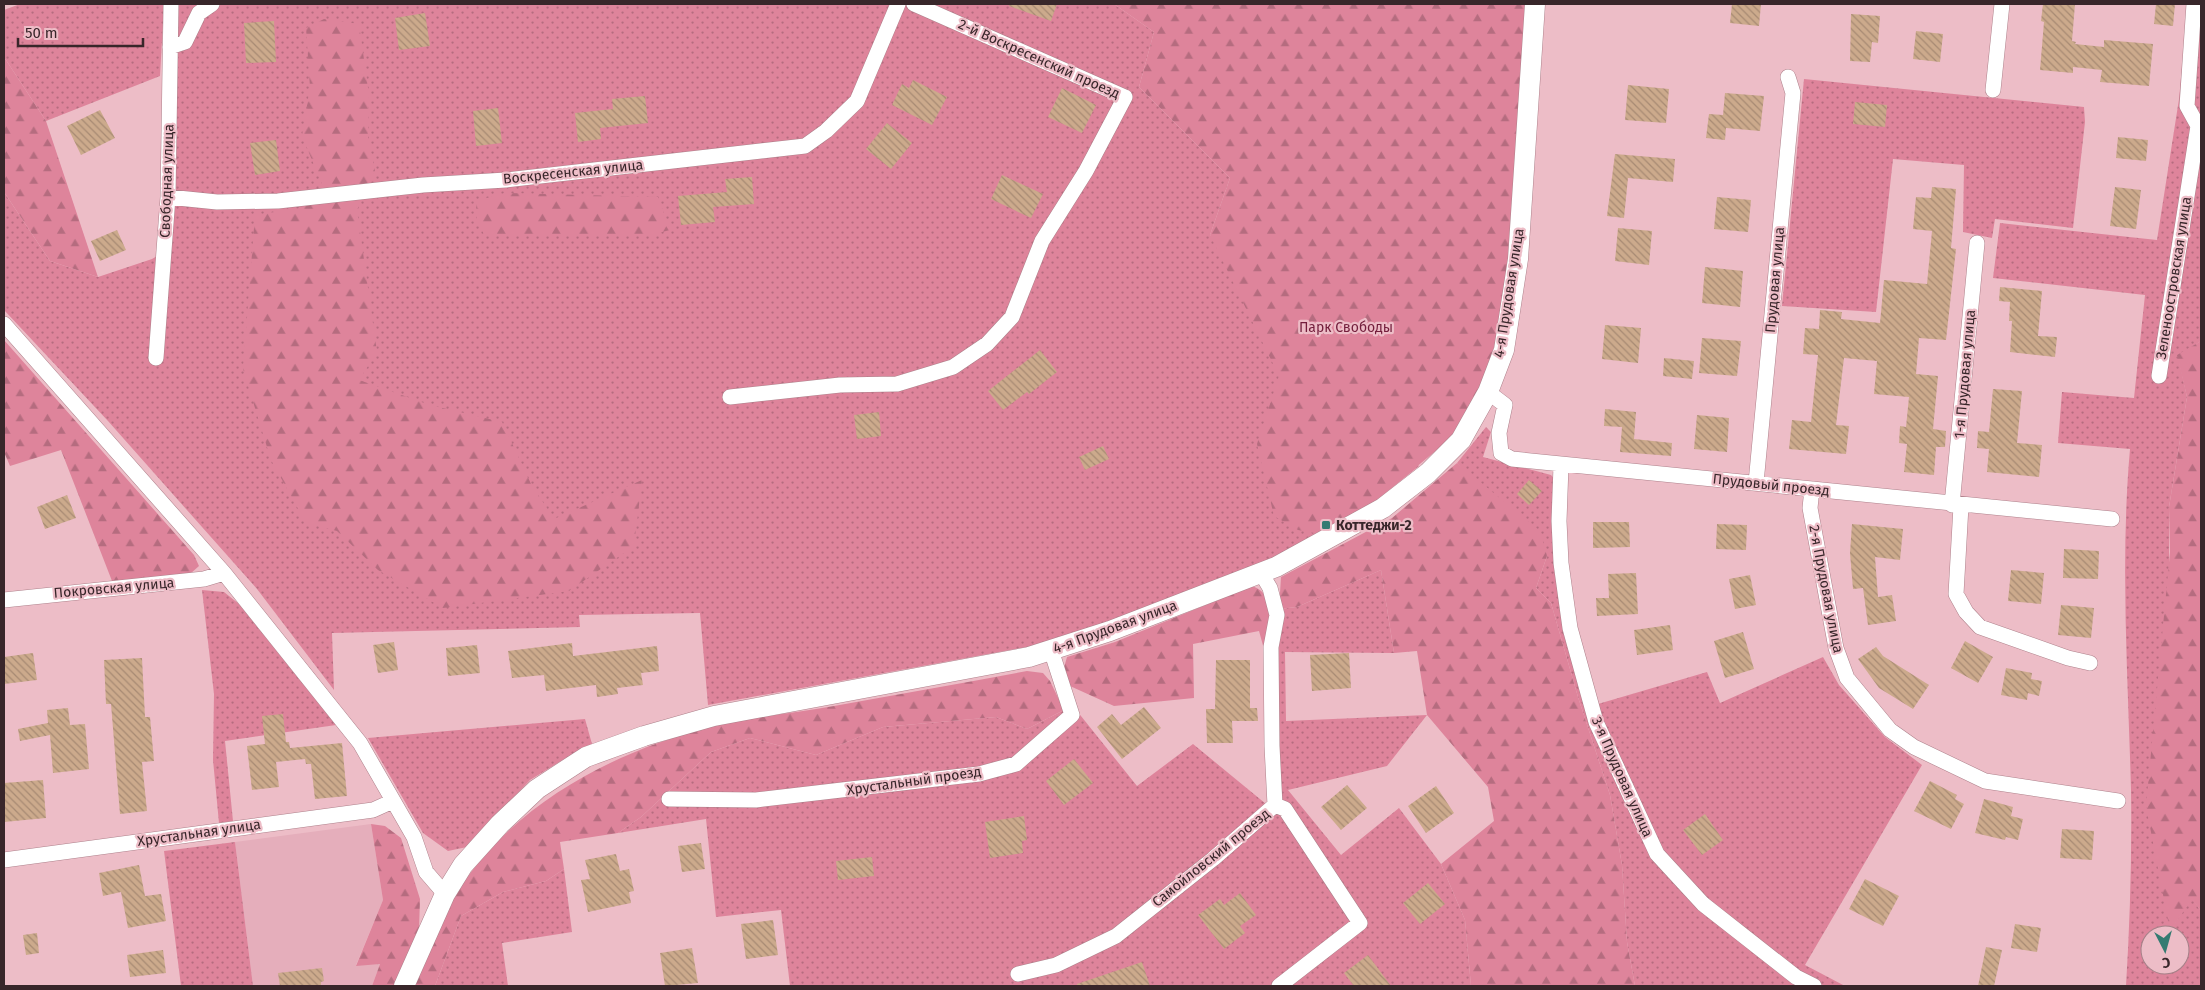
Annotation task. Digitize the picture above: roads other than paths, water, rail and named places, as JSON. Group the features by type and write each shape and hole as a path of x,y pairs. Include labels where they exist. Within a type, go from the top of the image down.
{"main road":[{"name":"4-я Прудовая улица","path":"404,986 445,894 463,865 500,824 537,789 586,757 644,736 714,716 956,672 1051,650 1110,631 1276,567 1384,508 1428,473 1461,440 1488,392 1504,350 1518,259 1535,4"}],"street":[{"name":"Свободная улица","path":"156,358 168,197 171,4"},
{"path":"170,47 185,42 200,13 212,4"},
{"name":"Воскресенская улица","path":"168,197 217,202 278,201 423,185 506,180 805,146 826,132 857,101 898,4"},
{"name":"2-й Воскресенский проезд","path":"730,398 840,385 897,384 953,367 988,344 1012,317 1042,241 1086,170 1125,97 914,4"},
{"path":"1993,90 2002,4"},
{"name":"Зеленоостровская улица","path":"2159,376 2198,126 2187,106 2194,4"},
{"name":"Прудовая улица","path":"1756,483 1793,93 1788,77"},
{"name":"1-я Прудовая улица","path":"1976,243 1957,505 1956,594 1966,612 1980,627 2090,664"},
{"path":"4,324 224,572 360,743 414,837 426,872 445,894"},
{"name":"Прудовый проезд","path":"1488,392 1505,405 1499,433 1501,453 1512,460 2112,519"},
{"name":"3-я Прудовая улица","path":"1562,466 1559,522 1561,563 1570,628 1596,722 1657,854 1703,904 1796,977 1814,986"},
{"name":"2-я Прудовая улица","path":"1812,489 1810,508 1836,648 1847,678 1890,730 1914,747 1985,780 2118,800"},
{"name":"Покровская улица","path":"4,600 204,579 224,572"},
{"name":"Самойловский проезд","path":"1018,974 1056,966 1116,936 1213,859 1275,806 1271,647 1277,615 1270,588 1261,573"},
{"name":"Хрустальный проезд","path":"670,799 756,800 979,774 1016,764 1072,715 1051,650"},
{"name":"Хрустальная улица","path":"4,860 373,810 393,801"},
{"path":"1275,806 1285,809 1360,923 1279,986"}],"place":[{"name":"Коттеджи-2","path":"1326,525"}],"park label":[{"name":"Парк Свободы","path":"1346,327"}]}
